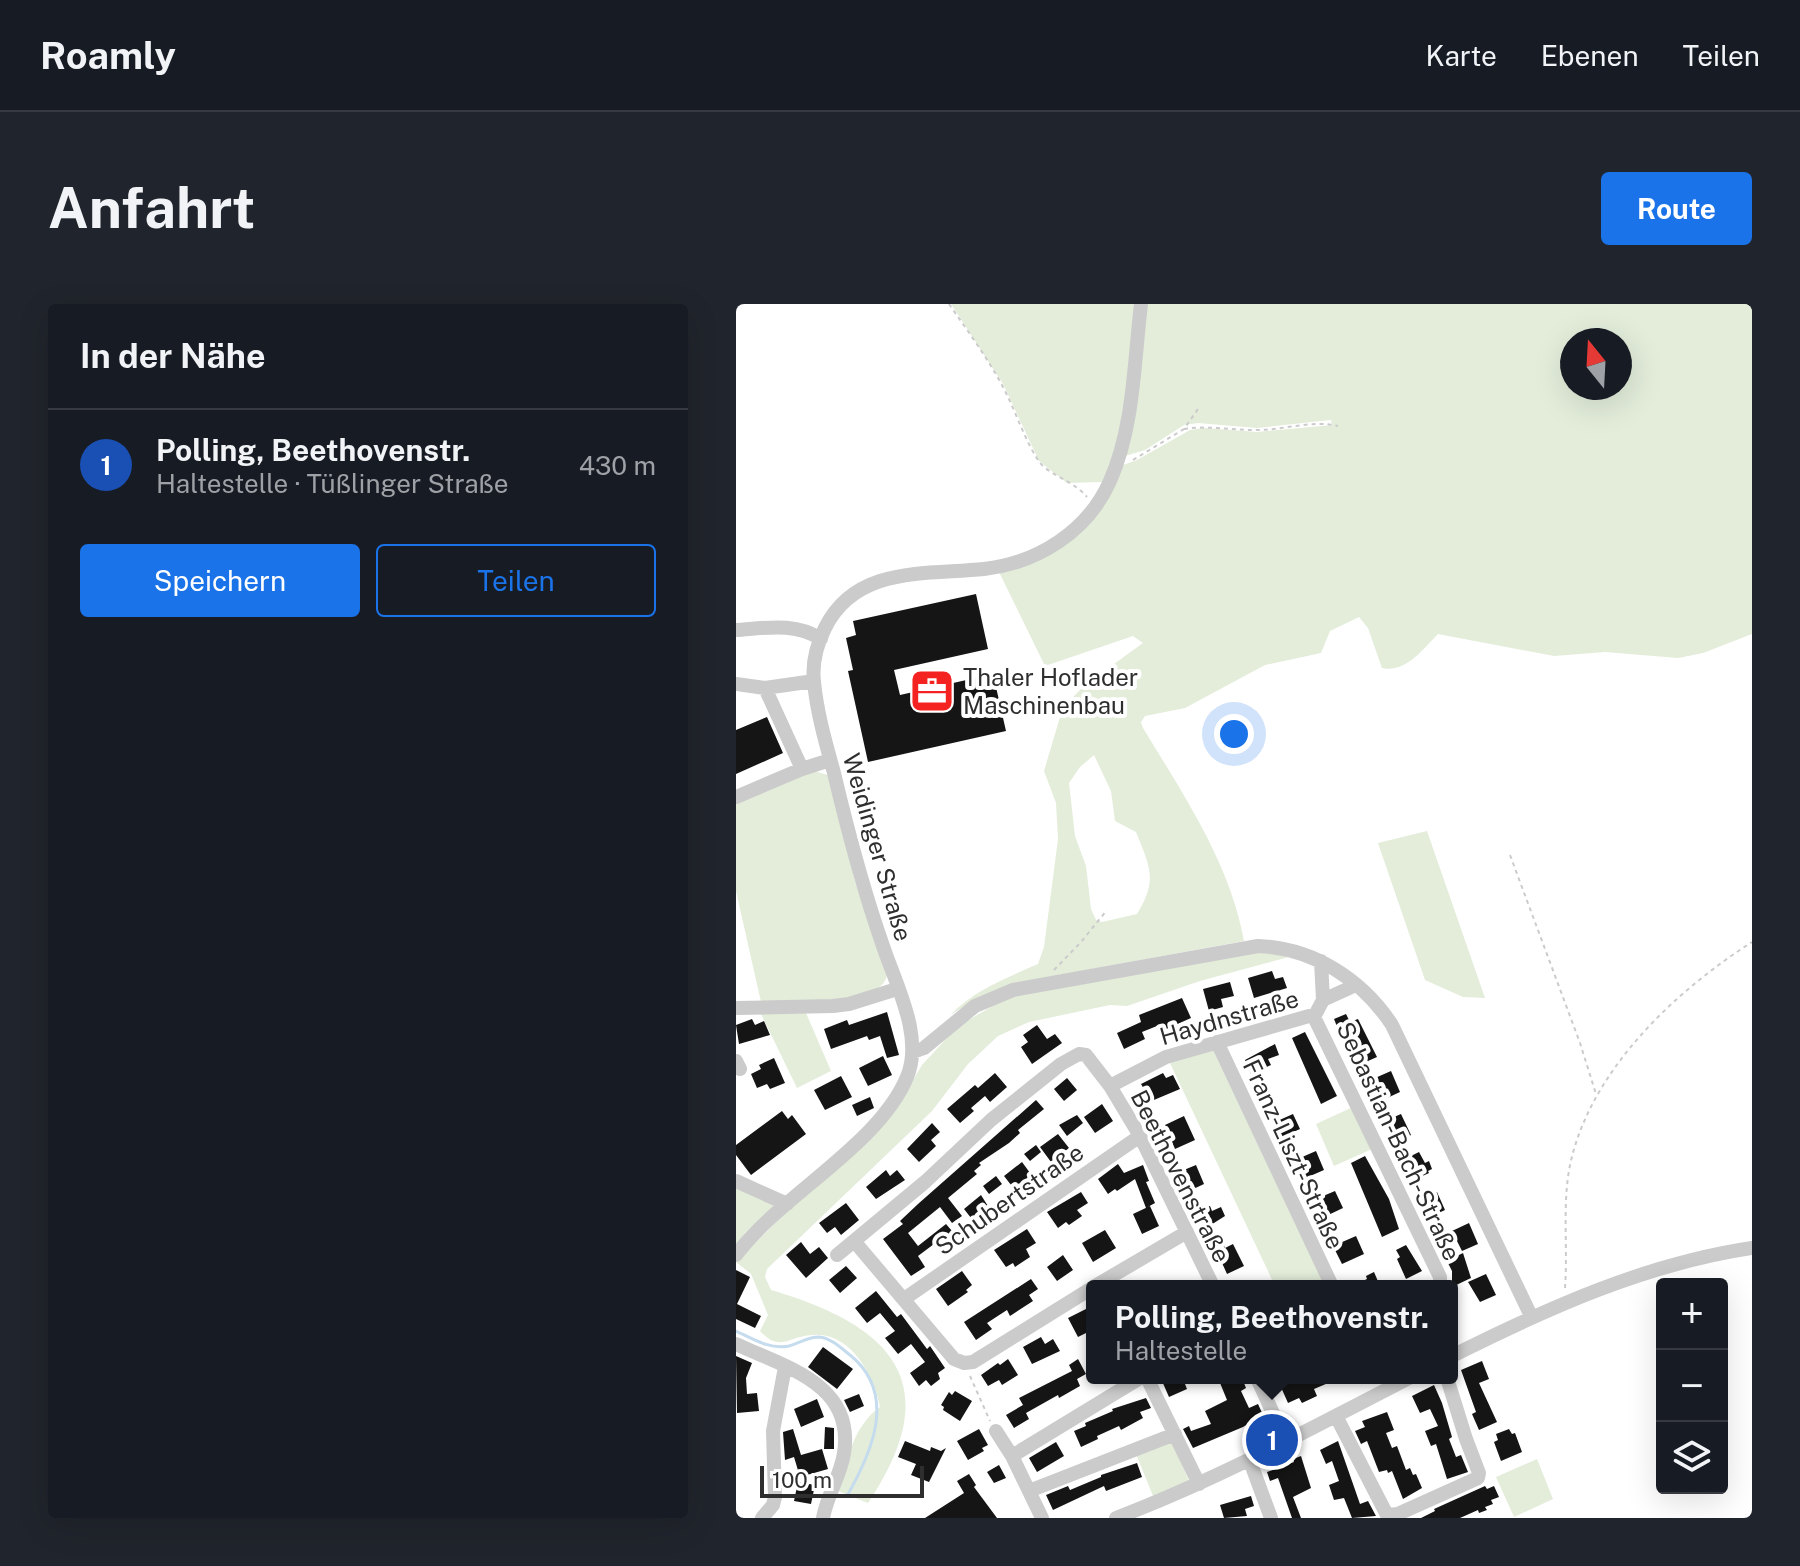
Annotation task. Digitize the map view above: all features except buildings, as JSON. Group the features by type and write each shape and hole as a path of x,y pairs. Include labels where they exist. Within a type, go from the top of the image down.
{"street":[{"name":"Weidinger Straße","path":"913,1052 897,989 860,880 830,760 814,681 814,666 821,639 831,618 840,608 879,580 909,573 982,569 1010,564 1043,552 1072,532 1095,507 1123,446 1141,304"},
{"path":"736,630 791,627 821,639"},
{"path":"736,684 765,688 814,681"},
{"path":"765,688 802,769"},
{"path":"736,797 830,760"},
{"path":"736,1255 752,1235 883,1116 903,1088 913,1052 924,1048 975,1006 1013,990 1049,982 1258,946 1292,949 1321,961 1356,985 1383,1012 1392,1025 1531,1316"},
{"path":"1321,961 1323,1000"},
{"name":"Haydnstraße","path":"1110,1086 1150,1063 1314,1017 1323,1000 1356,985"},
{"path":"736,1008 849,1004 897,989"},
{"name":"Sebastian-Bach-Straße","path":"1314,1017 1440,1280"},
{"name":"Franz-Liszt-Straße","path":"1217,1042 1329,1280"},
{"name":"Beethovenstraße","path":"854,1241 925,1182 991,1120 1074,1055 1086,1055 1110,1086 1140,1136 1210,1280"},
{"name":"Schubertstraße","path":"904,1299 1140,1136"},
{"path":"736,1181 787,1204"},
{"path":"1106,1280 1187,1232"},
{"path":"837,1255 854,1241 954,1359 968,1363 1086,1292"},
{"path":"1458,1353 1531,1316 1651,1272 1752,1248"},
{"path":"736,1344 818,1385 836,1404 845,1431 844,1456 823,1518"},
{"path":"762,1518 773,1505 775,1497 773,1431 785,1367"},
{"path":"1012,1456 1130,1384"},
{"path":"1150,1384 1199,1484"},
{"path":"1263,1384 1286,1442"},
{"path":"1116,1518 1152,1512 1199,1484 1250,1461 1397,1384"},
{"path":"1336,1416 1387,1515 1398,1514 1478,1478 1479,1473 1449,1384"},
{"path":"996,1431 1012,1456 1042,1518"},
{"path":"1029,1491 1175,1434"},
{"path":"1250,1461 1271,1518"}],"path":[{"path":"949,304 1005,391 1037,460 1072,482 1095,507"},
{"path":"1116,465 1147,453 1184,429 1198,409"},
{"path":"1184,429 1259,430 1325,423 1338,426"},
{"path":"1510,855 1588,1065 1596,1097"},
{"path":"1049,982 1056,968 1107,910"},
{"path":"1565,1291 1566,1192 1570,1166 1577,1139 1596,1097 1632,1048 1672,1002 1698,979 1752,942"},
{"path":"968,1363 971,1382 996,1431"}],"green space":[{"path":"951,304 1752,304 1752,634 1703,653 1678,658 1605,652 1554,656 1438,634 1413,659 1391,669 1382,668 1368,628 1359,617 1330,631 1321,653 1265,665 1185,708 1145,716 1141,722 1143,728 1189,804 1228,884 1244,941 1021,982 981,996 950,1015 980,992 1038,964 1044,947 1058,839 1056,803 1044,771 1063,707 1085,685 1143,643 1133,636 1045,666 999,572 1053,552 1123,465 1190,430 1204,428 1257,432 1332,425 1331,420 1257,428 1198,423 1184,425 1145,450 1115,459 1102,482 1067,483 1039,461 1003,384","holes":["1094,755 1111,791 1115,821 1136,832 1145,855 1150,882 1137,914 1102,922 1096,920 1091,909 1086,866 1075,836 1069,783 1080,767"]},
{"path":"814,771 828,775 855,881 887,975 882,985 852,997 811,1002 761,1002 736,891 736,804"},
{"path":"1427,831 1485,998 1463,997 1425,980 1378,843"},
{"path":"1262,952 1289,957 1200,981 1127,1006 1110,1005 1029,1022 998,1036 968,1064 932,1111 767,1269 765,1277 771,1290 849,1322 876,1342 895,1365 905,1392 904,1424 892,1461 868,1503 838,1491 857,1434 880,1407 872,1382 858,1358 838,1340 812,1335 785,1342 767,1338 760,1331 768,1315 751,1274 736,1262 904,1095 922,1065 946,1039 962,1024 1001,1001 1024,993"},
{"path":"806,1013 831,1071 797,1088 761,1014"},
{"path":"1213,1050 1322,1280 1272,1280 1170,1063"},
{"path":"1353,1107 1372,1149 1334,1166 1316,1124"},
{"path":"736,1184 770,1200 774,1207 736,1245"},
{"path":"1172,1441 1189,1481 1153,1496 1136,1454"},
{"path":"1537,1459 1553,1499 1514,1517 1496,1477"}],"waterway":[{"path":"736,1331 775,1346 823,1338 843,1349 865,1370 877,1405 876,1424 865,1461 847,1496"}],"place":[{"name":"Thaler Hoflader Maschinenbau","path":"932,691"},
{"name":"Polling, Beethovenstr.","path":"1272,1440"}]}
